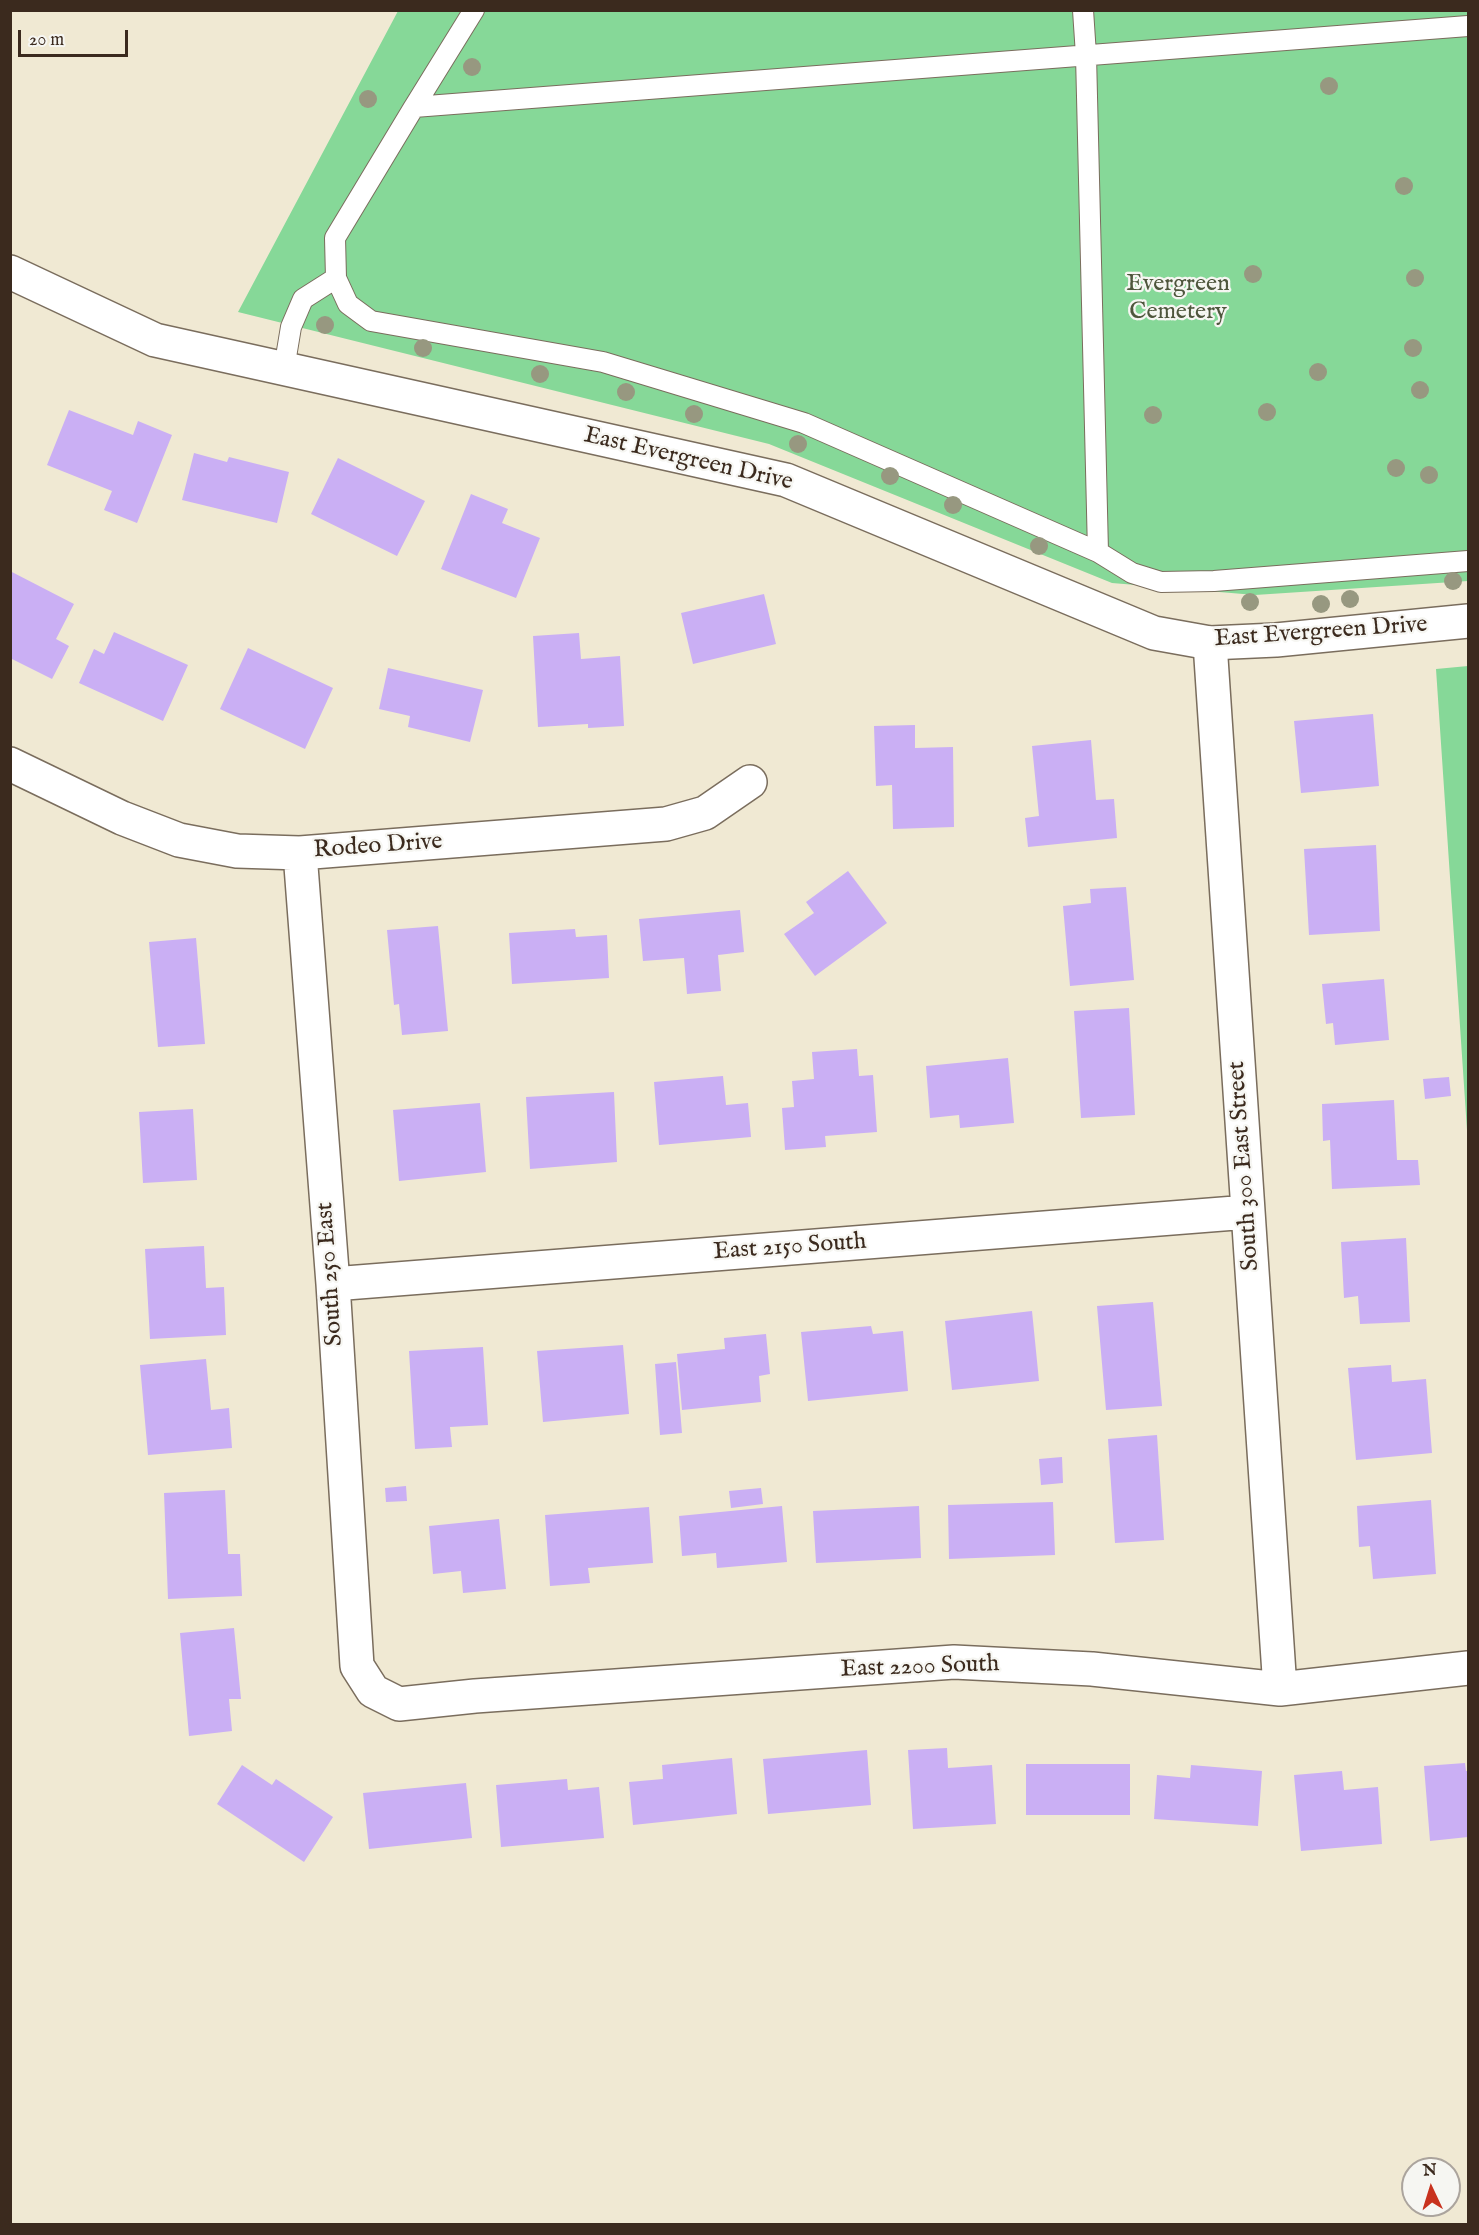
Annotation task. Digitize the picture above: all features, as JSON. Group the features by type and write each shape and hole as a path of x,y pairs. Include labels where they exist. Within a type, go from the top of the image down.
{"street":[{"name":"East Evergreen Drive","path":"10,272 155,340 786,480 1154,633 1210,643 1276,640 1468,621"},
{"name":"South 300 East Street","path":"1210,643 1280,1689"},
{"name":"Rodeo Drive","path":"10,764 123,818 179,840 237,851 300,853 666,824 705,813 750,782"},
{"name":"South 250 East","path":"300,853 333,1284 357,1666 373,1691"},
{"name":"East 2150 South","path":"333,1284 1248,1212"},
{"name":"East 2200 South","path":"373,1691 399,1704 498,1694 954,1662 1092,1669 1280,1689 1468,1668"}],"lane":[{"path":"474,10 335,237 336,278 348,304 371,321 603,362 793,419 1098,552 1132,573 1161,582 1214,581 1468,561"},
{"path":"1083,10 1098,552"},
{"path":"414,107 1468,26"},
{"path":"284,369 291,327 303,299 336,278"}],"green space":[{"name":"Evergreen Cemetery","path":"398,11 1468,11 1468,581 1255,595 1112,583 769,444 238,312"},
{"path":"1468,666 1468,1145 1436,669"}],"building":[{"path":"69,410 133,435 138,421 172,435 137,523 104,510 112,491 47,465"},
{"path":"194,453 227,462 229,457 289,472 277,523 182,500"},
{"path":"338,458 425,501 397,556 311,514"},
{"path":"471,494 508,509 502,523 540,538 516,598 441,569"},
{"path":"10,571 74,604 56,639 69,646 52,679 10,658"},
{"path":"764,594 776,644 693,664 681,613"},
{"path":"114,632 188,665 163,721 79,683 94,649 104,654"},
{"path":"579,633 581,659 620,656 624,726 588,728 588,724 538,727 533,636"},
{"path":"248,648 333,688 305,749 220,709"},
{"path":"388,668 483,690 470,742 408,727 410,716 379,709"},
{"path":"1373,714 1379,786 1301,793 1294,721"},
{"path":"915,725 915,748 953,747 954,827 893,829 892,785 876,786 874,726"},
{"path":"1091,740 1096,800 1114,799 1117,838 1028,847 1025,818 1039,816 1032,746"},
{"path":"1376,845 1380,931 1309,935 1304,849"},
{"path":"848,871 887,923 815,976 784,934 814,913 806,902"},
{"path":"1126,887 1134,980 1070,986 1063,906 1091,903 1090,889"},
{"path":"740,910 744,952 718,955 721,991 687,994 684,958 643,961 639,919"},
{"path":"438,926 448,1031 402,1035 399,1004 394,1005 387,930"},
{"path":"575,929 576,937 607,935 609,978 512,984 509,933"},
{"path":"196,938 205,1044 158,1047 149,942"},
{"path":"1384,979 1389,1040 1335,1045 1333,1023 1326,1024 1322,984"},
{"path":"1129,1008 1135,1115 1081,1118 1074,1011"},
{"path":"857,1049 859,1076 873,1075 877,1132 825,1136 826,1147 785,1150 782,1108 794,1107 792,1081 814,1079 812,1052"},
{"path":"1008,1058 1014,1123 960,1128 959,1115 930,1118 926,1066"},
{"path":"723,1076 726,1105 748,1103 751,1137 659,1145 654,1082"},
{"path":"1449,1077 1451,1096 1425,1099 1423,1079"},
{"path":"614,1092 617,1162 530,1169 526,1097"},
{"path":"1394,1100 1397,1160 1418,1160 1420,1185 1332,1189 1330,1140 1323,1141 1322,1104"},
{"path":"480,1103 486,1172 399,1181 393,1110"},
{"path":"193,1109 197,1180 143,1183 139,1112"},
{"path":"1406,1238 1410,1322 1360,1324 1358,1296 1344,1298 1341,1242"},
{"path":"204,1246 206,1288 224,1287 226,1335 150,1339 145,1249"},
{"path":"1153,1302 1162,1406 1106,1410 1097,1306"},
{"path":"1032,1311 1039,1381 952,1390 945,1321"},
{"path":"871,1326 873,1334 903,1331 908,1391 808,1401 801,1332"},
{"path":"766,1334 770,1374 759,1376 761,1402 682,1410 677,1354 725,1349 724,1338"},
{"path":"623,1345 629,1414 543,1422 537,1351"},
{"path":"483,1347 488,1425 450,1427 452,1447 415,1449 409,1351"},
{"path":"206,1359 211,1410 229,1408 232,1448 148,1455 140,1365"},
{"path":"676,1362 682,1433 660,1435 655,1364"},
{"path":"1391,1365 1392,1382 1426,1379 1432,1453 1356,1460 1348,1368"},
{"path":"1157,1435 1164,1540 1115,1543 1108,1439"},
{"path":"1062,1457 1063,1483 1041,1485 1039,1459"},
{"path":"406,1486 407,1501 386,1502 385,1488"},
{"path":"761,1488 763,1504 731,1508 729,1491"},
{"path":"225,1490 228,1554 240,1554 242,1596 168,1599 164,1493"},
{"path":"1431,1500 1436,1574 1373,1579 1370,1546 1359,1547 1357,1506"},
{"path":"1053,1502 1055,1555 949,1559 948,1505"},
{"path":"782,1506 787,1562 717,1568 716,1553 682,1556 679,1516"},
{"path":"919,1506 921,1558 816,1563 813,1511"},
{"path":"649,1507 653,1563 588,1568 590,1583 550,1586 545,1515"},
{"path":"499,1519 506,1589 463,1593 461,1571 433,1574 429,1526"},
{"path":"234,1628 241,1699 229,1699 232,1731 189,1736 180,1633"},
{"path":"947,1748 948,1768 992,1765 996,1824 913,1829 908,1750"},
{"path":"867,1750 871,1805 768,1814 763,1759"},
{"path":"732,1758 737,1814 633,1825 629,1782 663,1779 662,1765"},
{"path":"1465,1763 1466,1771 1468,1771 1468,1837 1430,1841 1424,1766"},
{"path":"1026,1764 1130,1764 1130,1815 1026,1815"},
{"path":"242,1765 272,1785 276,1779 333,1817 304,1862 217,1804"},
{"path":"1191,1765 1262,1771 1258,1826 1154,1819 1157,1775 1190,1778"},
{"path":"1342,1771 1344,1790 1378,1787 1382,1844 1301,1851 1294,1775"},
{"path":"567,1779 568,1790 599,1787 604,1838 501,1847 496,1785"},
{"path":"466,1783 472,1838 369,1849 363,1793"}]}
